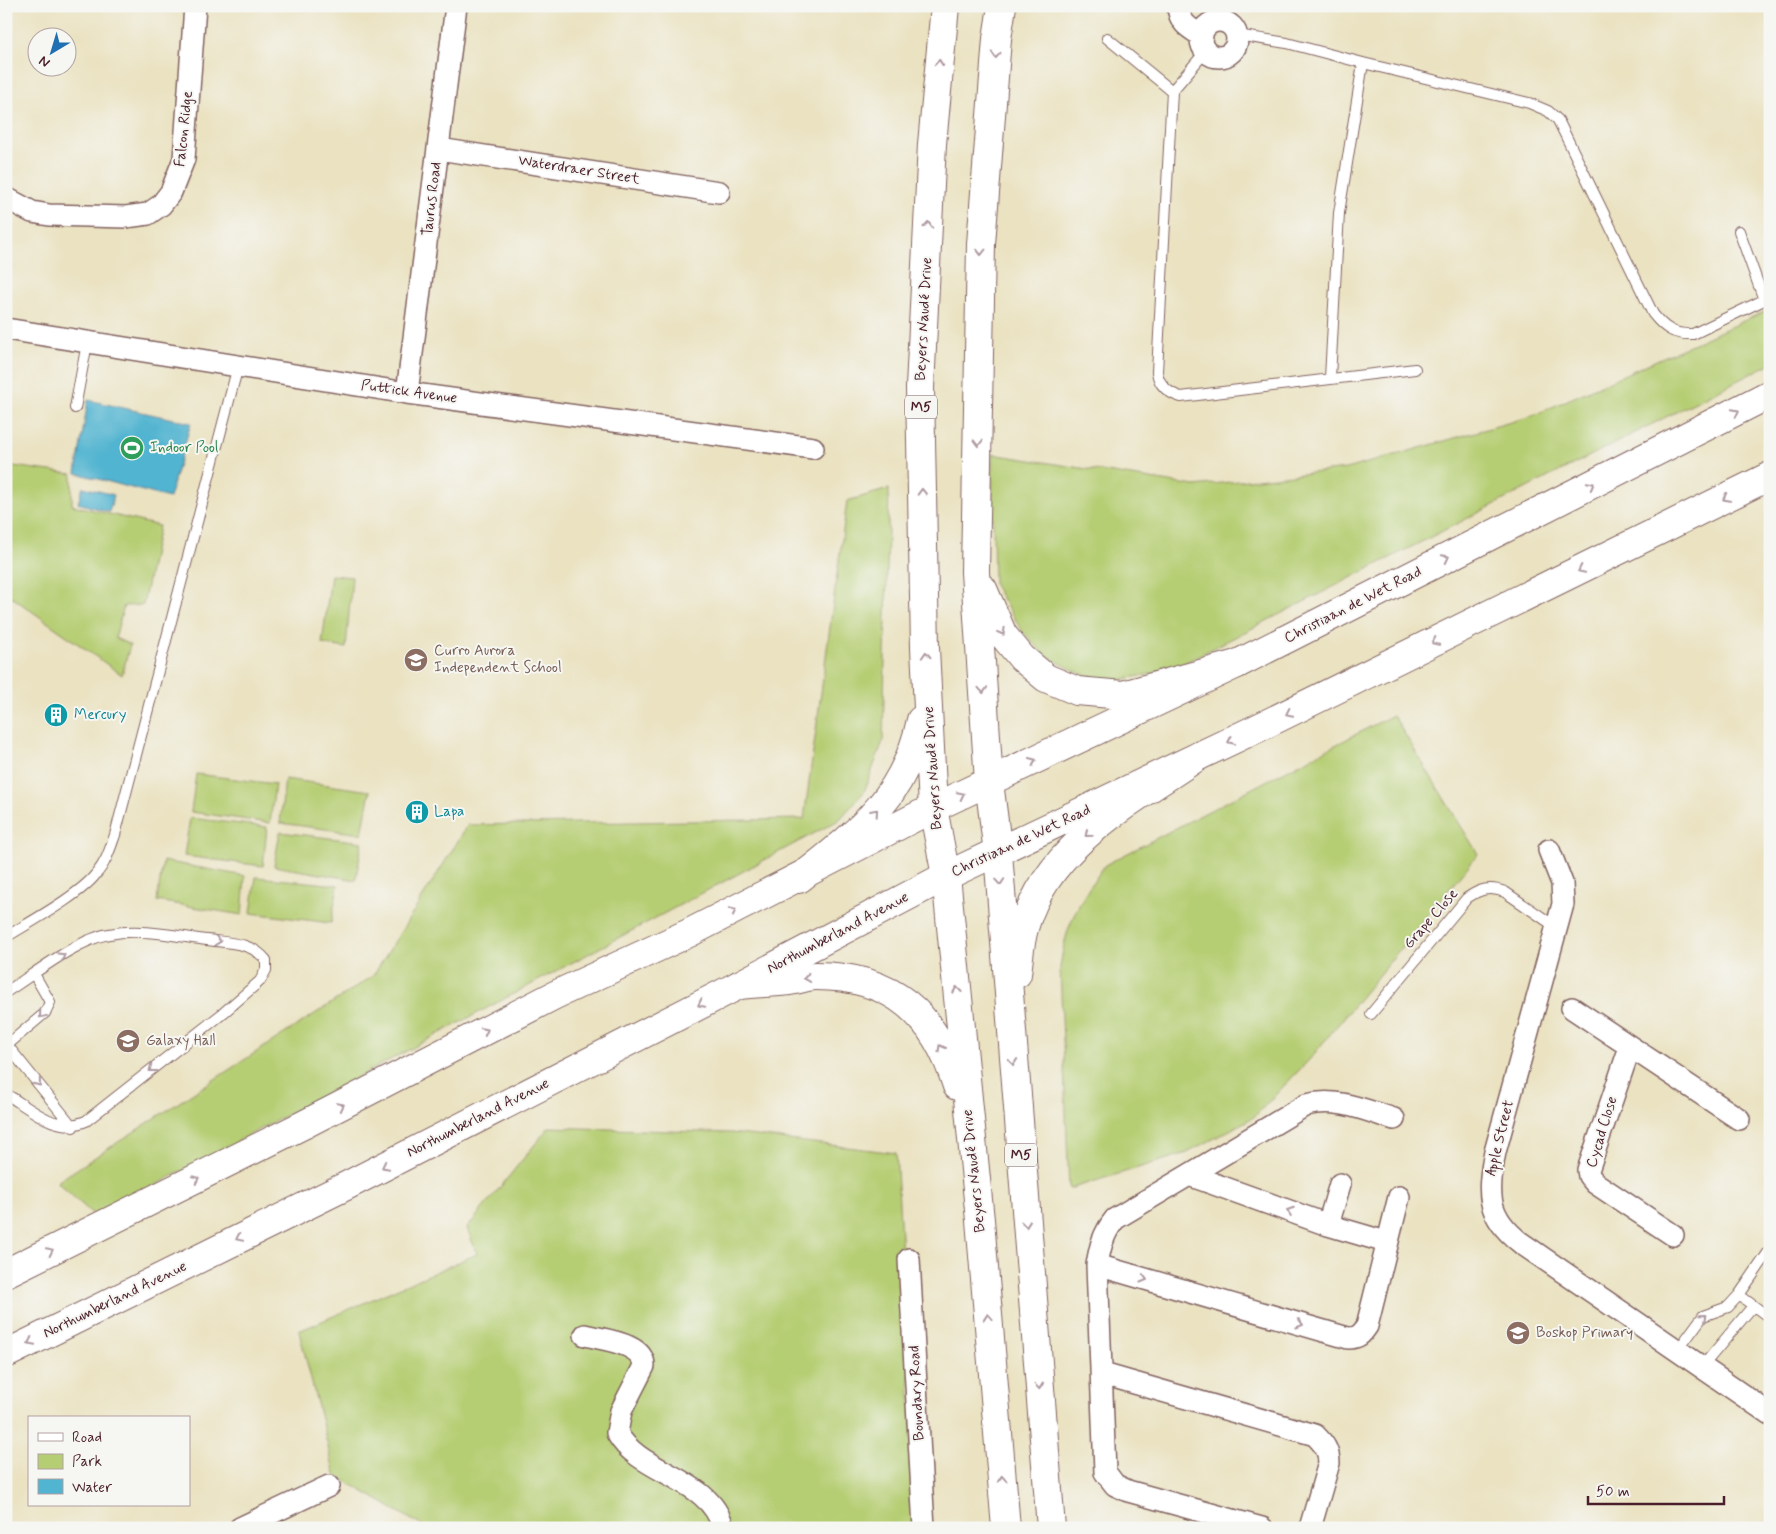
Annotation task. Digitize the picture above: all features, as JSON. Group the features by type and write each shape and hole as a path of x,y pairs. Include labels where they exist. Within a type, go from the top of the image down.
{"main road":[{"name":"Beyers Naudé Drive","path":"945,6 932,144 920,388 927,692 933,808 946,876 980,1220 1006,1528"},
{"name":"M5","path":"1002,6 997,39 981,244 975,572 989,782 998,853 1010,1027 1051,1528"},
{"name":"Christiaan de Wet Road","path":"933,808 1237,664 1770,394"},
{"name":"Christiaan de Wet Road","path":"946,876 998,853 1200,755 1770,476"},
{"path":"975,572 1002,635 1022,658 1046,678 1077,692 1123,695 1237,664"},
{"path":"799,879 841,846 894,790 907,768 917,741 927,692"},
{"path":"1010,1027 1025,924 1041,888 1055,868 1090,831 1200,755"},
{"path":"6,1273 303,1126 555,995 799,879 933,808"},
{"name":"Northumberland Avenue","path":"6,1354 346,1186 739,985 946,876"},
{"path":"739,985 814,976 848,979 890,991 909,1004 926,1022 951,1065 970,1126"}],"street":[{"name":"Falcon Ridge","path":"6,198 32,212 49,215 126,217 148,214 161,205 171,192 184,159 194,6"},
{"name":"Taurus Road","path":"407,393 456,6"},
{"path":"1178,6 1179,15 1185,25 1208,29 1228,24 1236,35 1235,48 1226,55 1216,56 1208,29"},
{"name":"Waterdraer Street","path":"439,149 720,192"},
{"name":"Puttick Avenue","path":"6,328 87,343 407,393 813,448"},
{"name":"Apple Street","path":"1549,850 1559,871 1564,896 1495,1152 1489,1186 1491,1204 1505,1231 1770,1414"},
{"path":"1572,1008 1739,1119"},
{"name":"Cycad Close","path":"1630,1047 1588,1170 1589,1176 1595,1183 1673,1235"},
{"path":"1262,1528 1236,1524 1128,1491 1110,1480 1105,1472 1103,1374 1097,1266 1101,1241 1106,1230 1115,1219 1306,1105 1323,1101 1338,1102 1394,1119"},
{"path":"1189,1176 1328,1225 1386,1242"},
{"path":"1328,1225 1340,1184"},
{"path":"1097,1266 1348,1338 1356,1338 1362,1335 1366,1326 1399,1196"},
{"name":"Boundary Road","path":"909,1259 924,1528"},
{"path":"585,1335 634,1349 641,1354 644,1366 621,1411 618,1433 622,1442 633,1452 698,1492 713,1508 723,1528"},
{"path":"1103,1374 1315,1435 1325,1444 1329,1454 1329,1463 1310,1528"},
{"path":"240,1528 328,1486"}],"lane":[{"path":"1208,29 1172,91 1157,372 1161,383 1167,390 1181,397 1415,369"},
{"path":"1236,35 1287,43 1529,103 1548,111 1558,120 1653,314 1669,330 1680,334 1693,334 1767,298 1739,231"},
{"path":"1107,38 1172,91"},
{"path":"1330,378 1339,213 1363,63"},
{"path":"75,408 87,343"},
{"path":"6,937 81,888 96,875 105,861 115,836 238,366"},
{"name":"Grape Close","path":"1371,1014 1467,898 1478,891 1497,889 1505,892 1556,927"},
{"path":"6,992 91,939 108,934 138,931 243,944 260,952 266,960 266,970 260,981 222,1014 86,1121 74,1127 61,1126 6,1094"},
{"path":"34,974 50,1002 46,1013 7,1046 74,1127"},
{"path":"1678,1350 1703,1316 1728,1307 1739,1295 1770,1250"},
{"path":"1739,1295 1770,1318"},
{"path":"1702,1367 1753,1306"}],"green space":[{"path":"1770,309 1770,364 1186,662 1151,674 1103,683 1045,655 1022,631 994,585 992,454 1195,486 1346,469 1532,416"},
{"path":"6,465 72,474 72,505 159,526 143,605 124,606 115,638 130,645 122,675 6,593"},
{"path":"889,489 883,741 864,792 839,820 96,1217 57,1182 373,976 468,825 804,819 847,501"},
{"path":"331,575 352,577 346,648 322,644"},
{"path":"1393,715 1478,854 1309,1060 1254,1117 1187,1153 1069,1189 1060,968 1070,925 1081,902 1096,878 1105,865"},
{"path":"196,774 275,784 270,823 191,812"},
{"path":"285,779 370,791 362,834 280,823"},
{"path":"190,818 267,827 263,866 184,856"},
{"path":"280,832 362,842 356,880 274,866"},
{"path":"163,861 245,876 242,915 157,901"},
{"path":"256,877 338,885 331,923 251,913"},
{"path":"549,1127 731,1133 896,1153 918,1528 426,1528 335,1475 299,1331 477,1254 467,1228"}],"water":[{"name":"Indoor Pool","path":"88,400 191,423 169,498 76,473"},
{"path":"83,487 114,495 109,512 78,503"}],"place":[{"name":"Indoor Pool","path":"132,448"},
{"name":"Curro Aurora Independent School","path":"416,660"},
{"name":"Mercury","path":"56,715"},
{"name":"Lapa","path":"417,812"},
{"name":"Galaxy Hall","path":"128,1041"},
{"name":"Boskop Primary","path":"1518,1333"}]}
